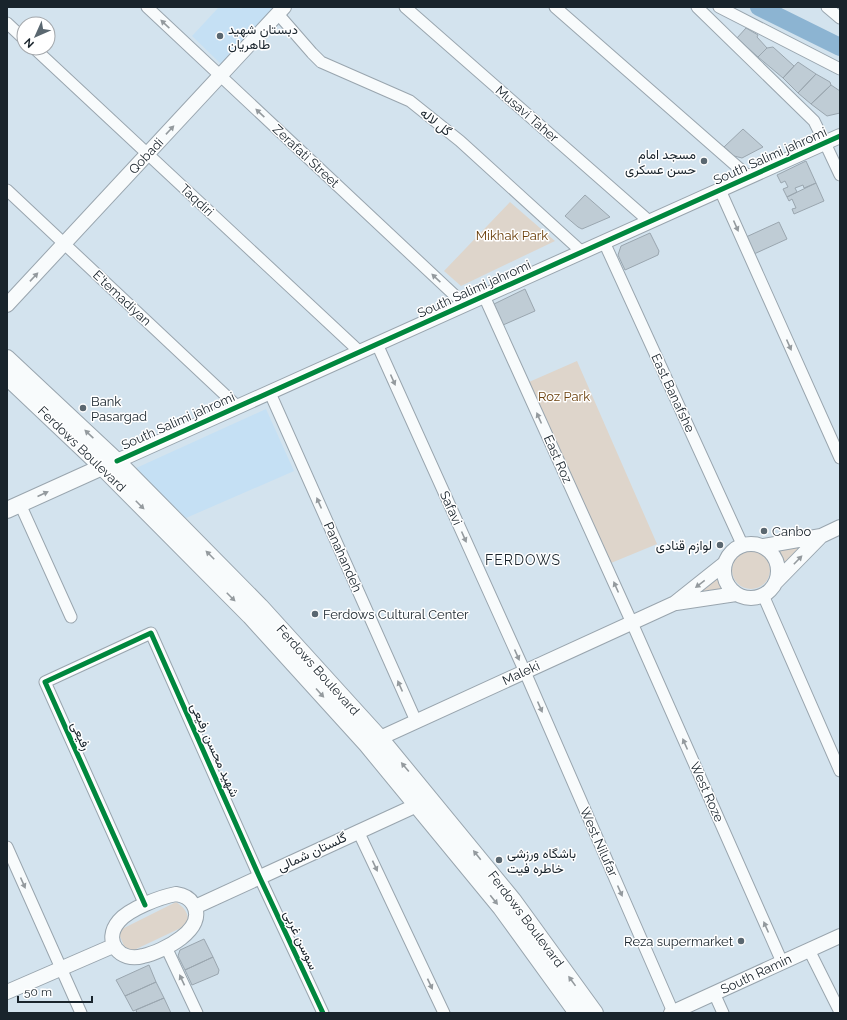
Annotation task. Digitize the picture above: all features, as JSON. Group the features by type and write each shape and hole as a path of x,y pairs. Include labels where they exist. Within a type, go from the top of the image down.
{"main road":[{"name":"Ferdows Boulevard","path":"7,358 110,464 250,616 374,742 423,801 513,900 595,1013"},
{"name":"Ferdows Boulevard","path":"7,377 110,464"},
{"path":"14,507 110,464"},
{"name":"Ferdows Boulevard","path":"423,801 577,1013"}],"street":[{"name":"Zerafati Street","path":"147,7 465,305"},
{"name":"Musavi Taher","path":"405,7 650,222"},
{"path":"555,7 749,177"},
{"path":"697,7 814,121 840,175"},
{"path":"719,7 840,70"},
{"path":"827,7 840,18"},
{"name":"Qobadi","path":"7,305 281,11"},
{"name":"گل لاله","path":"281,11 312,53 321,62 401,97 419,108 460,142 582,252"},
{"path":"7,23 16,31"},
{"name":"Taqdiri","path":"43,56 360,352"},
{"name":"South Salimi jahromi","path":"110,464 840,136"},
{"name":"E'temadiyan","path":"7,190 238,407"},
{"path":"720,190 840,458"},
{"name":"East Banafshe","path":"604,242 742,544"},
{"name":"East Roz","path":"484,296 632,623"},
{"name":"Safavi","path":"377,344 525,672"},
{"name":"Panahandeh","path":"270,393 416,722"},
{"path":"14,507 71,617"},
{"path":"821,536 770,590 763,595 754,598 744,598 729,588 723,572 724,564 728,555 742,544 749,543 764,546 821,536 840,527"},
{"path":"764,546 776,559 778,575 775,583"},
{"name":"Maleki","path":"374,742 675,603 724,564"},
{"name":"Maleki","path":"675,603 736,594"},
{"path":"763,595 840,771"},
{"name":"West Roze","path":"632,623 782,962"},
{"name":"شهید محسن رفیعی","path":"151,633 259,876"},
{"name":"رفیعی","path":"145,905 45,682 151,633"},
{"name":"West Nilufar","path":"525,672 672,1012"},
{"name":"گلستان شمالی","path":"195,907 423,801"},
{"path":"358,831 444,1013"},
{"path":"7,847 81,1013"},
{"name":"سوسن غربی","path":"259,876 323,1013"},
{"path":"176,894 185,896 195,907 196,914 193,926 181,937 166,947 145,956 130,957 117,951 113,946 113,932 119,920 130,912 176,894"},
{"name":"South Ramin","path":"672,1012 840,936"},
{"path":"7,992 113,946"},
{"path":"166,947 198,1013"},
{"path":"809,950 840,1012"},
{"path":"714,993 723,1013"}],"shaded area":[{"name":"دبستان شهید طاهریان","path":"219,7 239,7 241,9 243,7 274,7 221,64 192,36"},
{"path":"266,409 294,471 186,518 134,469"}],"green space":[{"name":"Mikhak Park","path":"510,202 555,241 461,286 444,271"},
{"name":"Roz Park","path":"577,361 657,544 611,563 529,382"},
{"path":"810,542 785,566 777,549"},
{"path":"751,551 764,557 770,570 764,583 751,589 738,583 732,570 738,557"},
{"path":"718,577 724,591 692,596"},
{"path":"176,902 187,914 187,925 132,951 124,946 119,934 122,929"}],"building":[{"path":"746,28 758,35 757,37 767,48 758,57 737,38"},
{"path":"773,47 794,66 783,78 758,57 767,48"},
{"path":"798,62 816,74 798,93 783,78"},
{"path":"816,74 830,82 831,85 811,104 798,93"},
{"path":"831,85 840,91 840,113 827,116 811,104"},
{"path":"743,129 763,147 742,158 734,156 724,147"},
{"path":"806,161 816,183 804,188 803,185 795,188 797,192 787,197 783,189 788,187 785,181 781,183 777,175"},
{"path":"816,183 824,201 794,214 792,209 796,208 792,199 789,201 787,197"},
{"path":"585,195 610,217 582,229 565,216"},
{"path":"779,222 787,239 754,254 746,237"},
{"path":"650,233 659,251 658,255 625,270 618,255 621,246"},
{"path":"525,289 535,311 503,325 494,304"},
{"path":"204,939 213,957 185,970 178,956 180,950"},
{"path":"213,957 219,970 218,974 192,985 185,970"},
{"path":"149,965 156,982 125,996 116,980"},
{"path":"156,982 164,998 133,1011 125,996"},
{"path":"164,998 171,1013 137,1013 136,1010"}],"waterway":[{"path":"759,7 840,47"}],"cycle path":[{"path":"117,461 840,136"},
{"path":"145,905 45,682 151,633 259,876 323,1013"}],"place":[{"name":"دبستان شهید طاهریان","path":"220,36"},
{"name":"مسجد امام حسن عسکری","path":"704,161"},
{"name":"Bank Pasargad","path":"83,408"},
{"name":"Canbo","path":"764,531"},
{"name":"لوازم قنادی","path":"720,545"},
{"name":"Ferdows Cultural Center","path":"315,614"},
{"name":"باشگاه ورزشی خاطره فیت","path":"499,860"},
{"name":"Reza supermarket","path":"741,941"}],"district":[{"name":"FERDOWS","path":"523,560"}]}
